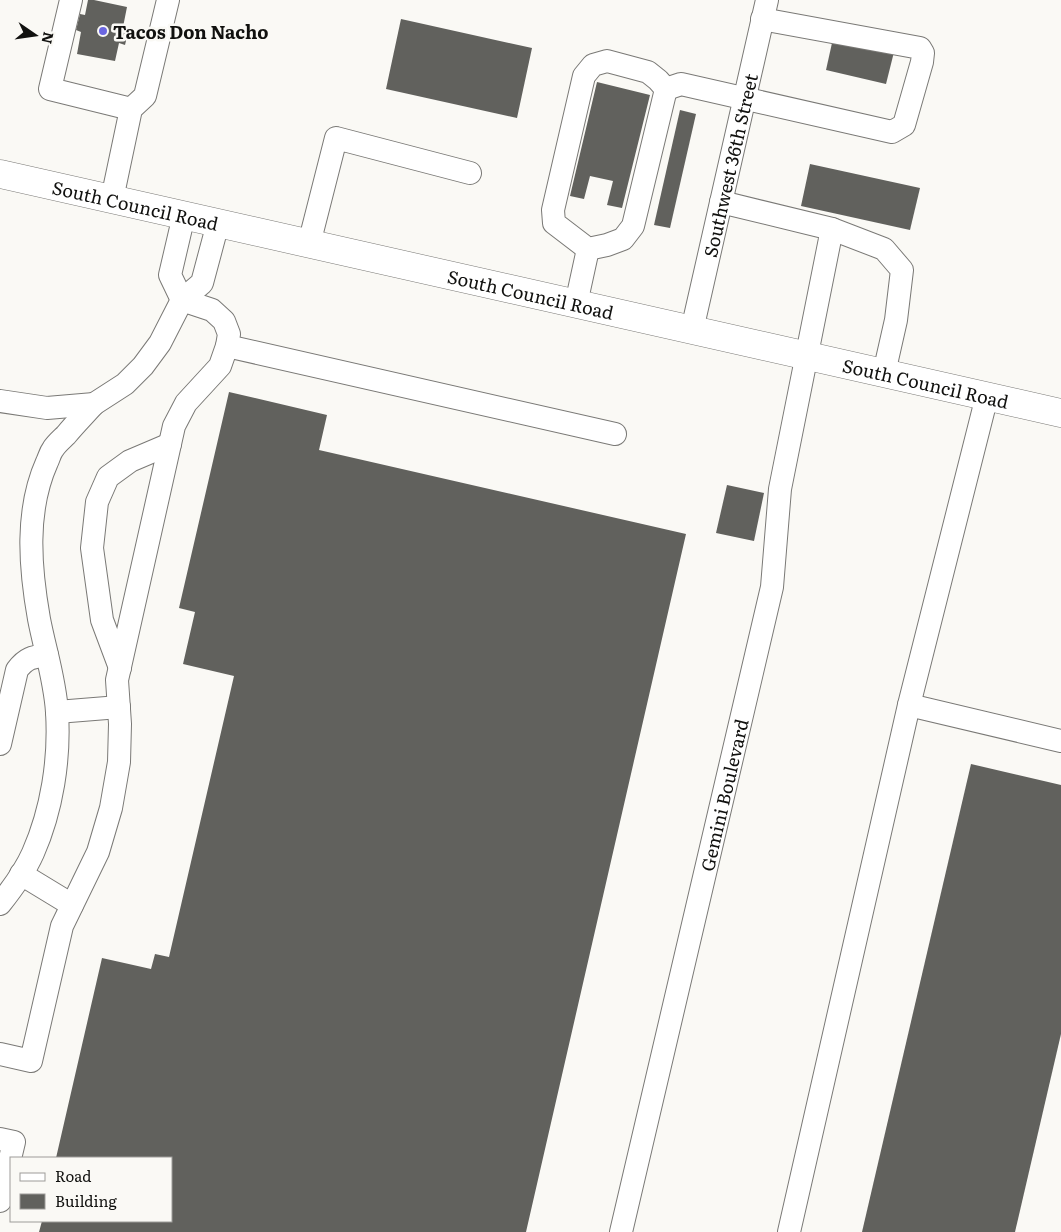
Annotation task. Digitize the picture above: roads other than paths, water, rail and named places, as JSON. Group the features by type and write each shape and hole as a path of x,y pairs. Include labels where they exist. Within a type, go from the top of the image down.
{"main road":[{"name":"South Council Road","path":"0,174 1061,413"}],"street":[{"path":"71,0 50,89 131,109"},
{"path":"112,199 131,109 145,96 168,0"},
{"path":"666,89 681,84 892,132 904,124 922,62 923,53 920,48 764,10"},
{"name":"Southwest 36th Street","path":"692,330 764,10"},
{"path":"607,61 648,72 666,89 633,226 623,239 588,249 554,223 553,210 584,76 593,65 607,61"},
{"path":"309,244 336,138 470,173"},
{"path":"721,202 832,229 884,249 902,270 896,320 884,373"},
{"path":"0,1054 31,1061 62,926 98,852 111,808 119,762 120,724 117,680 174,426 186,403 220,366 227,346 229,334 224,320 212,310 182,300 170,274 184,216"},
{"path":"0,904 33,854 48,810 58,746 53,677 39,620 32,568 34,500 41,476 53,448 94,404 125,384 143,366 160,343 182,300 202,283 218,223"},
{"name":"Gemini Boulevard","path":"621,1232 772,587 780,489 832,229"},
{"path":"576,304 588,249"},
{"path":"227,346 615,434"},
{"path":"789,1232 910,704 987,396"},
{"path":"1,405 47,408 94,404"},
{"path":"120,668 102,620 92,548 97,502 108,477 130,461 170,444"},
{"path":"0,744 17,670 23,662 34,656 47,655"},
{"path":"910,704 1061,741"},
{"path":"57,712 119,707"},
{"path":"21,874 72,905"},
{"path":"0,1139 14,1142 10,1157"},
{"path":"0,1201 10,1159"}],"place":[{"name":"Tacos Don Nacho","path":"103,31"}]}
